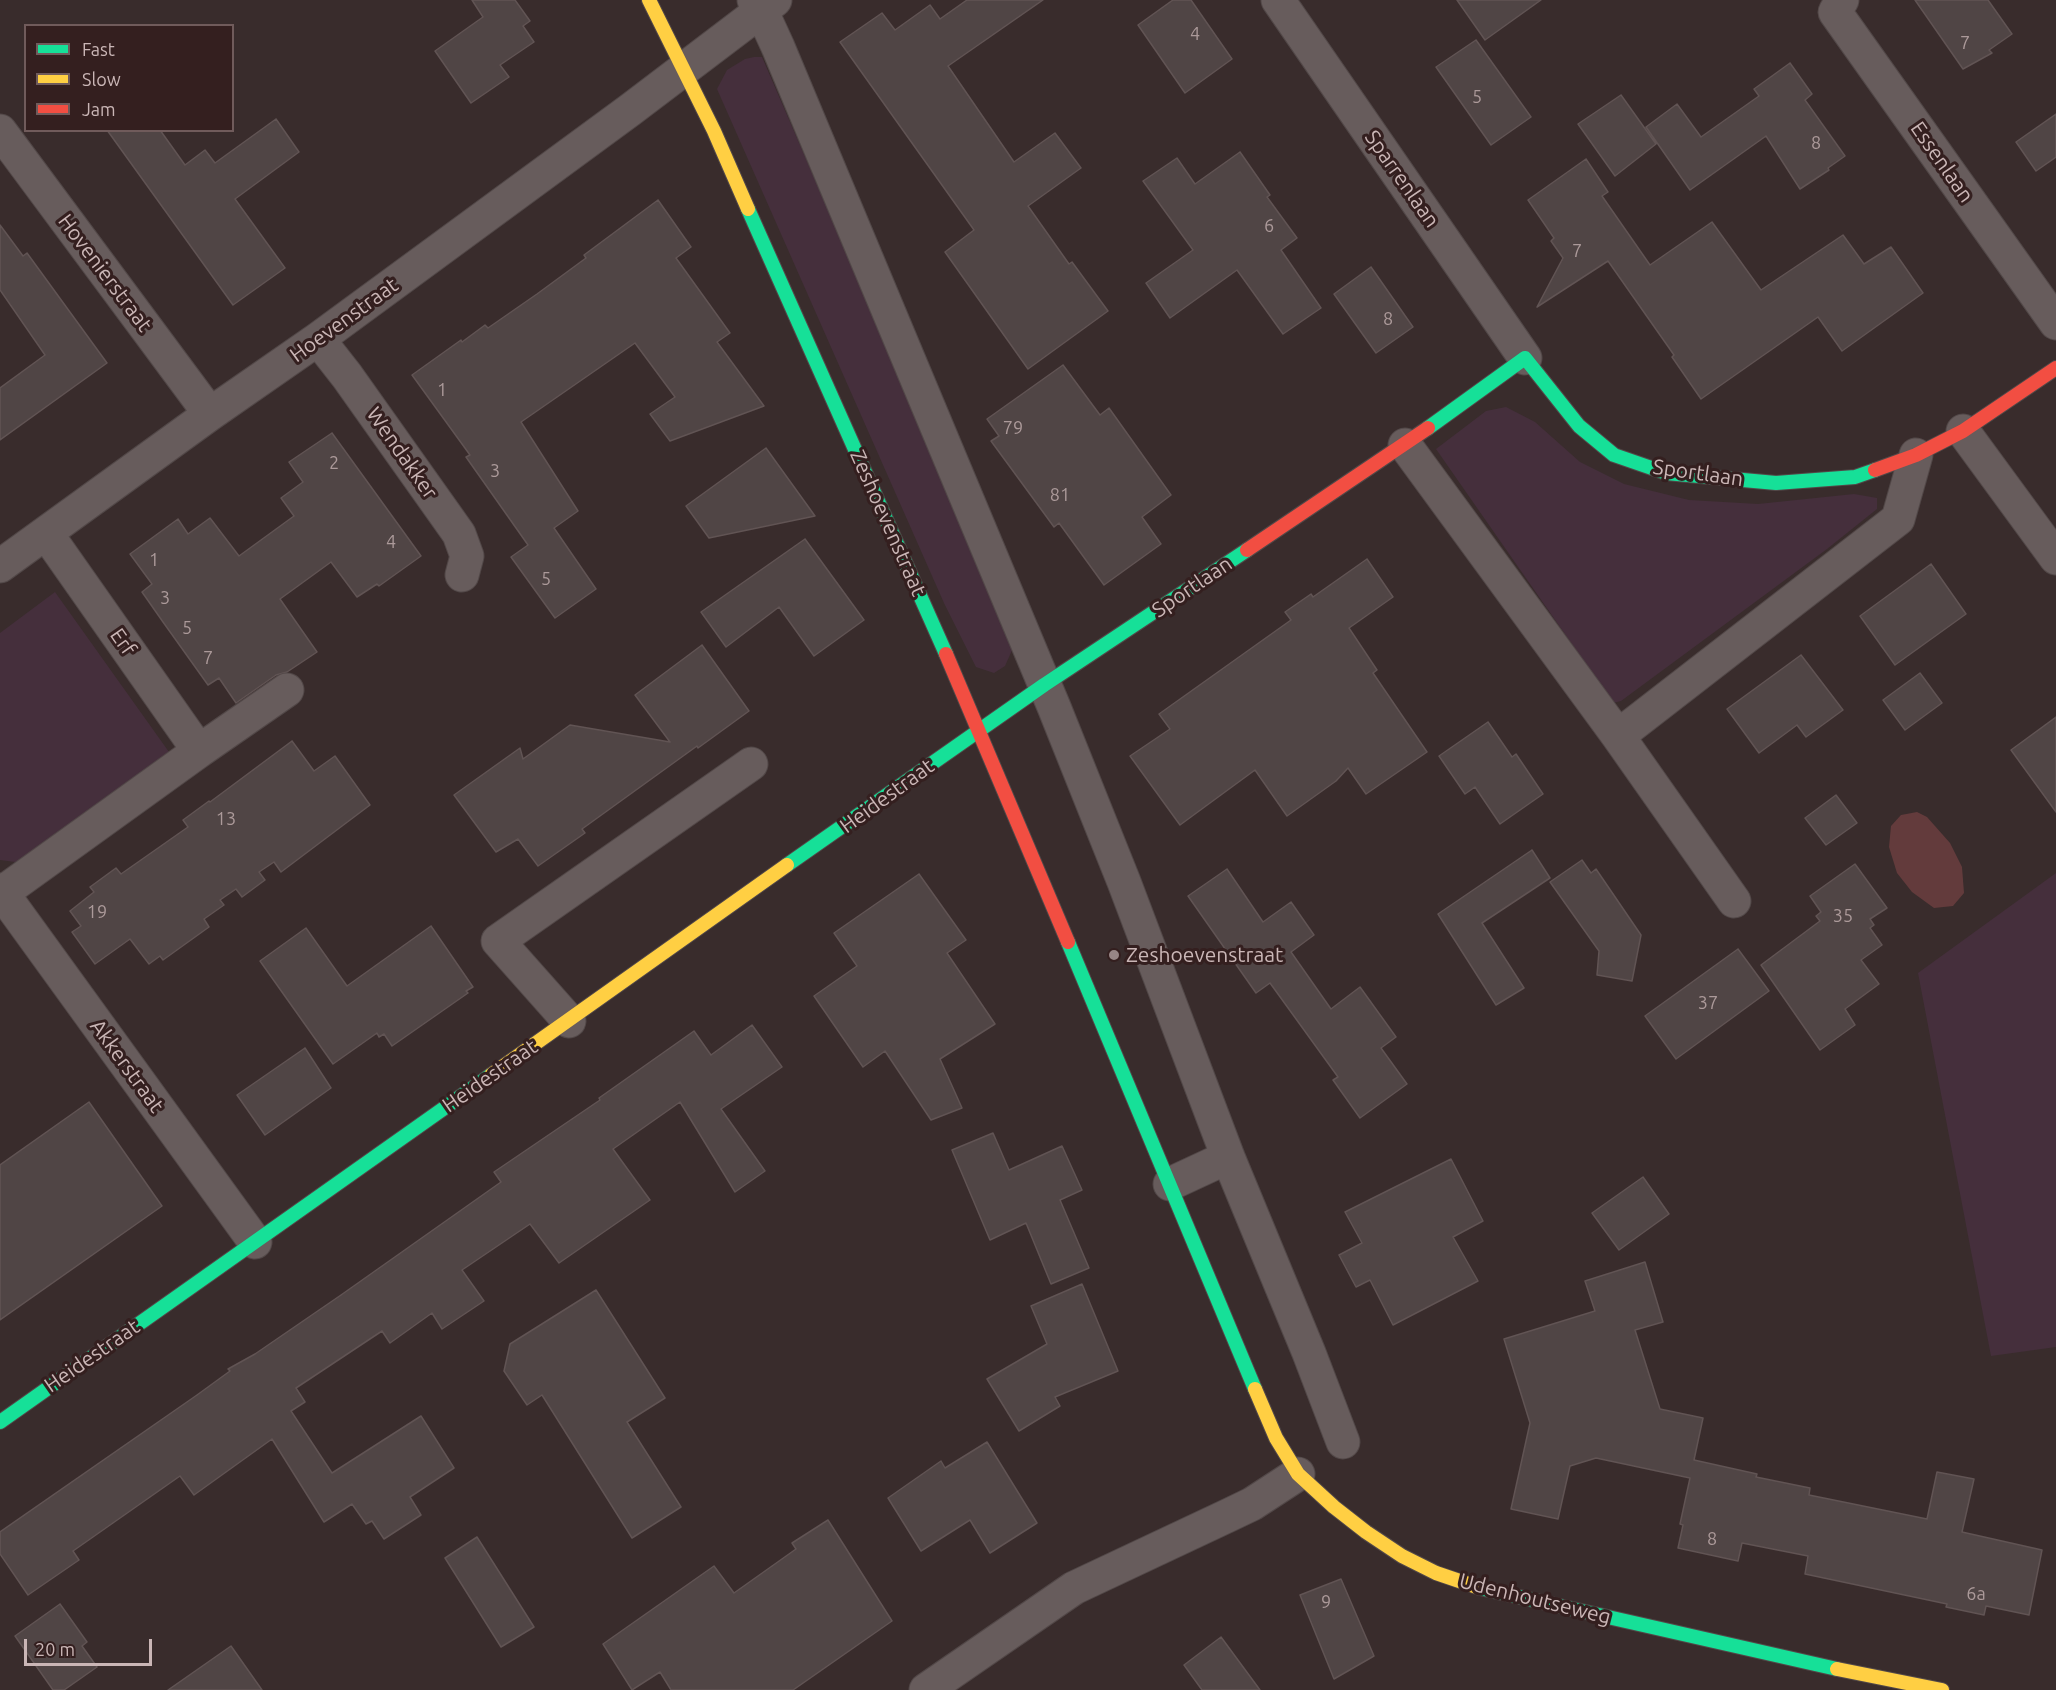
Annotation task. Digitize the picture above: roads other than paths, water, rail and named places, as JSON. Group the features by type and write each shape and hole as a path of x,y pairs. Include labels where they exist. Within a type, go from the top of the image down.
{"street":[{"name":"Zeshoevenstraat","path":"650,0 684,68 980,731 1276,1438 1298,1474"},
{"name":"Sparrenlaan","path":"1278,0 1525,357"},
{"name":"Essenlaan","path":"1842,0 1835,12 2056,323"},
{"name":"Hoevenstraat","path":"0,566 318,339 684,68 764,3"},
{"path":"764,3 1124,882 1228,1157 1343,1442"},
{"name":"Hovenierstraat","path":"0,131 210,414"},
{"name":"Wendakker","path":"318,339 347,376 459,534 467,556 462,575"},
{"name":"Sportlaan","path":"980,731 1044,685 1405,445 1525,357 1579,426 1614,455 1666,473 1776,483 1855,477 1916,455 1964,431 2056,368"},
{"path":"1964,431 2056,558"},
{"path":"1405,445 1618,736 1734,900"},
{"path":"1618,736 1898,519 1916,455"},
{"name":"Erf","path":"46,533 199,751"},
{"path":"1,891 287,690"},
{"name":"Heidestraat","path":"0,1422 980,731"},
{"path":"568,1021 498,940 751,764"},
{"name":"Akkerstraat","path":"1,891 255,1242"},
{"path":"1170,1184 1228,1157"},
{"path":"926,1690 1074,1588 1227,1516 1298,1474"},
{"name":"Udenhoutseweg","path":"1298,1474 1334,1507 1402,1556 1436,1573 1467,1584 1527,1600 1862,1675 1940,1690"}],"place":[{"name":"Zeshoevenstraat","path":"1114,955"}]}
